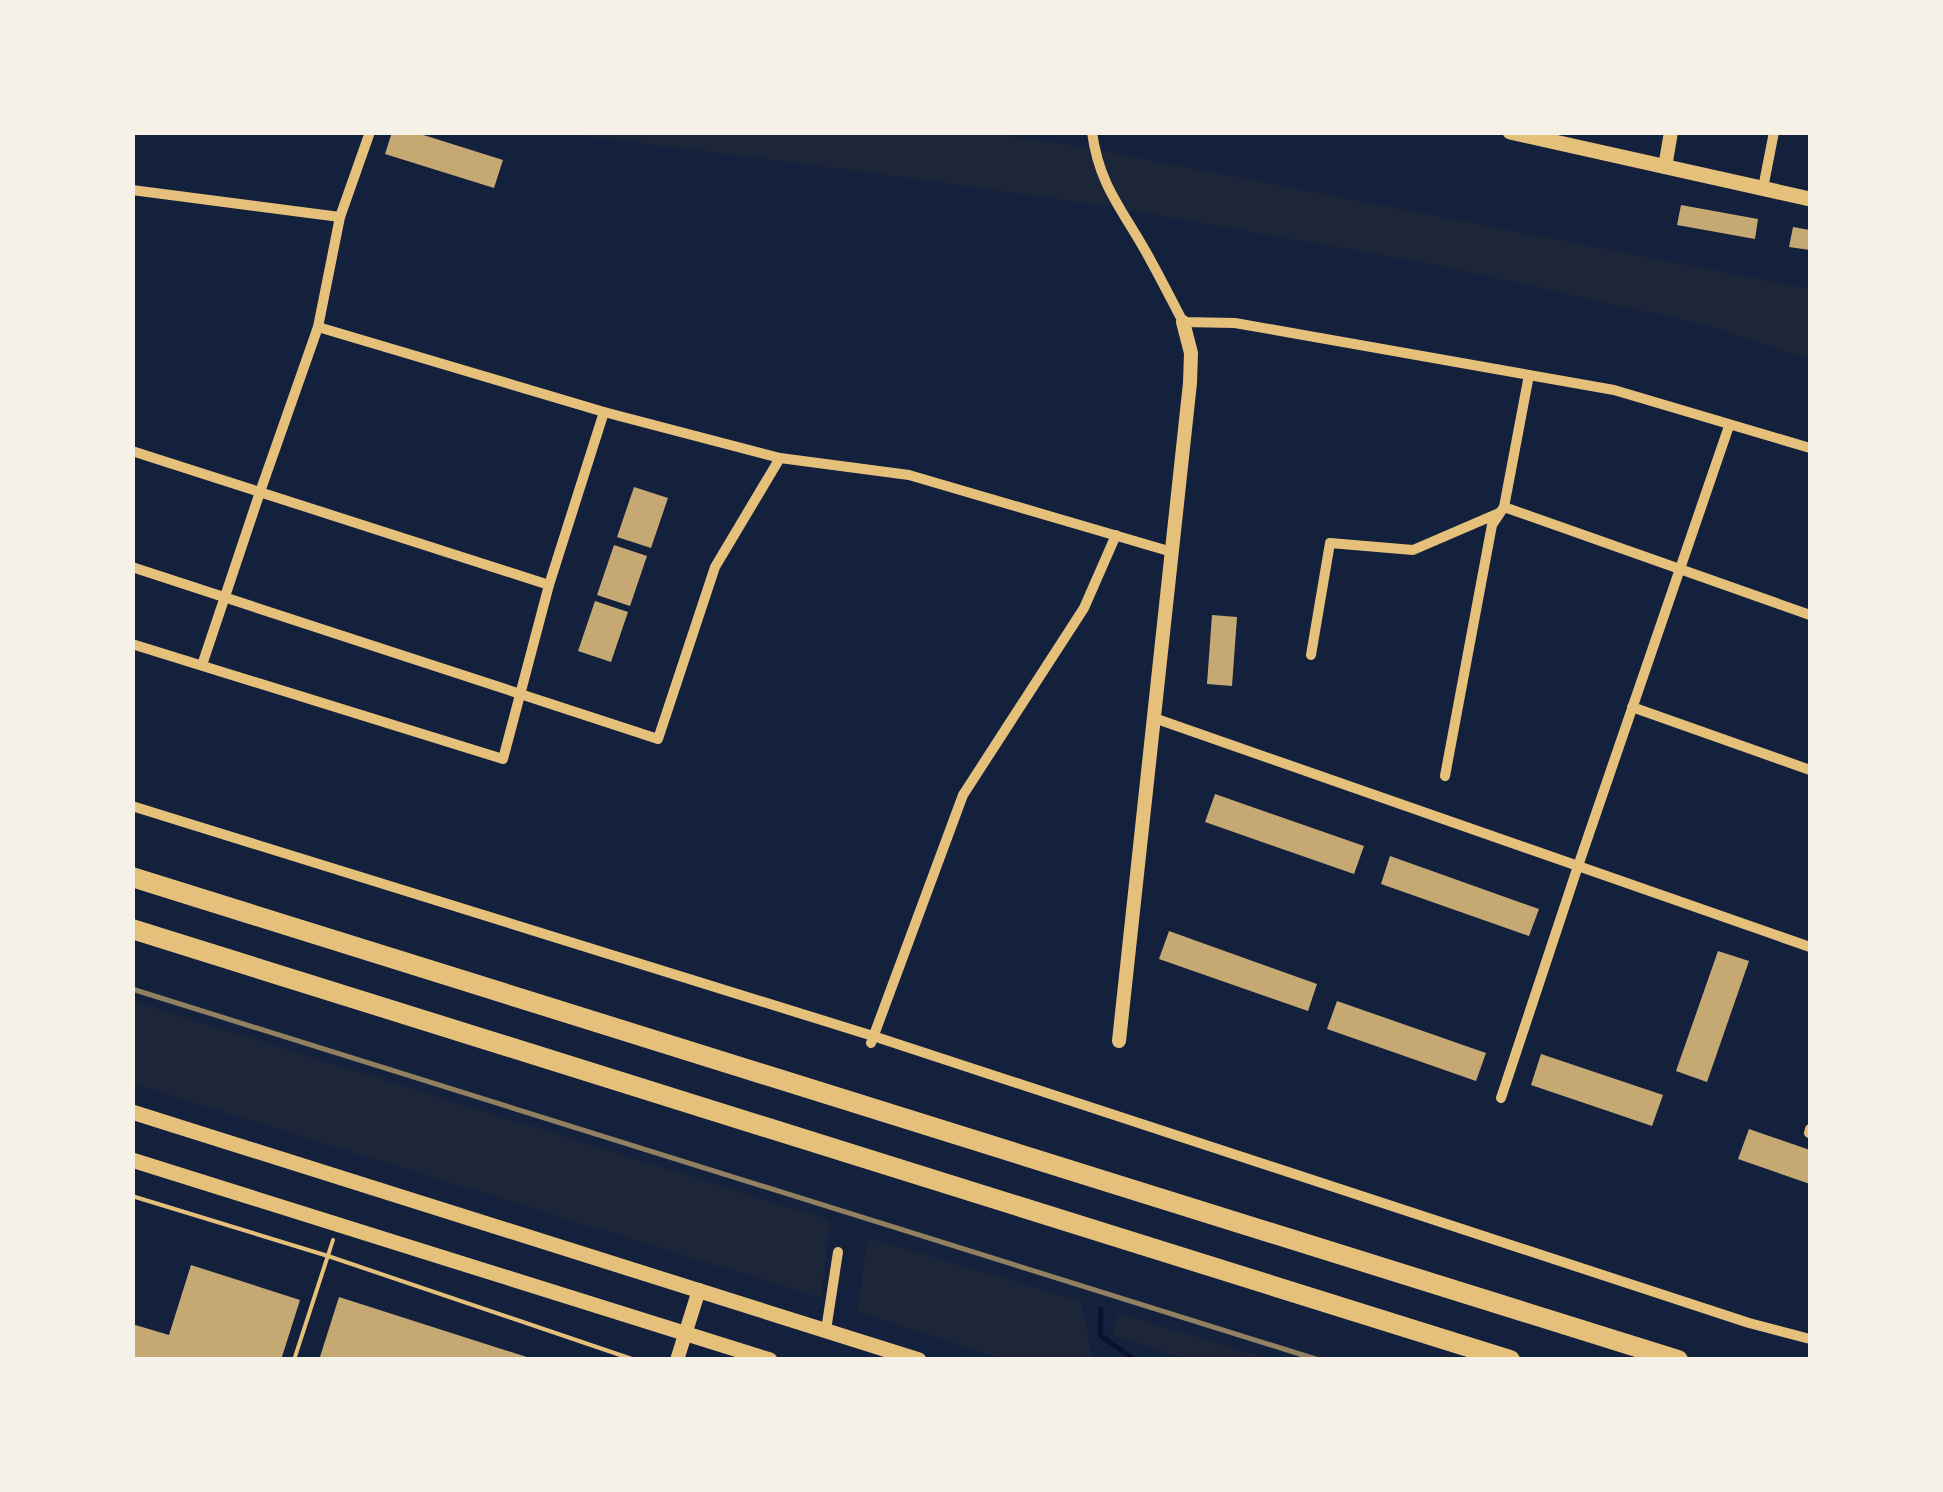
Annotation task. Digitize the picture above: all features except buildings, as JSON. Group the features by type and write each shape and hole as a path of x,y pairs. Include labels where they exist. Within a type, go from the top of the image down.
{"highway":[{"path":"132,877 1678,1360"},
{"path":"132,930 1510,1360"}],"main road":[{"path":"1510,132 1810,199"},
{"path":"132,1112 919,1360"},
{"path":"132,1160 770,1360"}],"street":[{"path":"202,666 318,327 340,217 370,132"},
{"path":"1092,132 1095,157 1106,184 1183,322 1191,353 1120,1041"},
{"path":"1665,166 1672,132"},
{"path":"1763,188 1774,132"},
{"path":"132,190 340,217"},
{"path":"1183,322 1235,323 1614,390 1810,448"},
{"path":"318,327 604,412 780,458 908,475 1172,552"},
{"path":"1444,776 1492,526 1502,510 1528,375"},
{"path":"132,644 504,759 550,585 604,412"},
{"path":"1501,1098 1729,426"},
{"path":"132,451 550,585"},
{"path":"132,567 658,739 715,567 780,458"},
{"path":"1312,655 1330,543 1413,550 1502,510 1810,615"},
{"path":"872,1040 963,795 1084,608 1116,536"},
{"path":"1632,707 1810,770"},
{"path":"1154,718 1810,947"},
{"path":"132,806 1749,1323 1810,1339"},
{"path":"826,1330 838,1252"},
{"path":"677,1360 699,1290"}],"path":[{"path":"132,1196 328,1256 635,1360"},
{"path":"294,1360 338,1224"}],"shaded area":[{"path":"985,132 1094,149 1810,289 1810,360 1705,325 1437,265 1118,208 560,133"},
{"path":"133,1001 830,1220 821,1298 133,1084"},
{"path":"868,1238 1081,1301 1093,1359 1002,1359 857,1312"},
{"path":"1118,1313 1270,1359 1184,1359 1113,1335"}],"waterway":[{"path":"1101,1309 1100,1335 1135,1360"}],"railway":[{"path":"132,989 1319,1360"}]}
